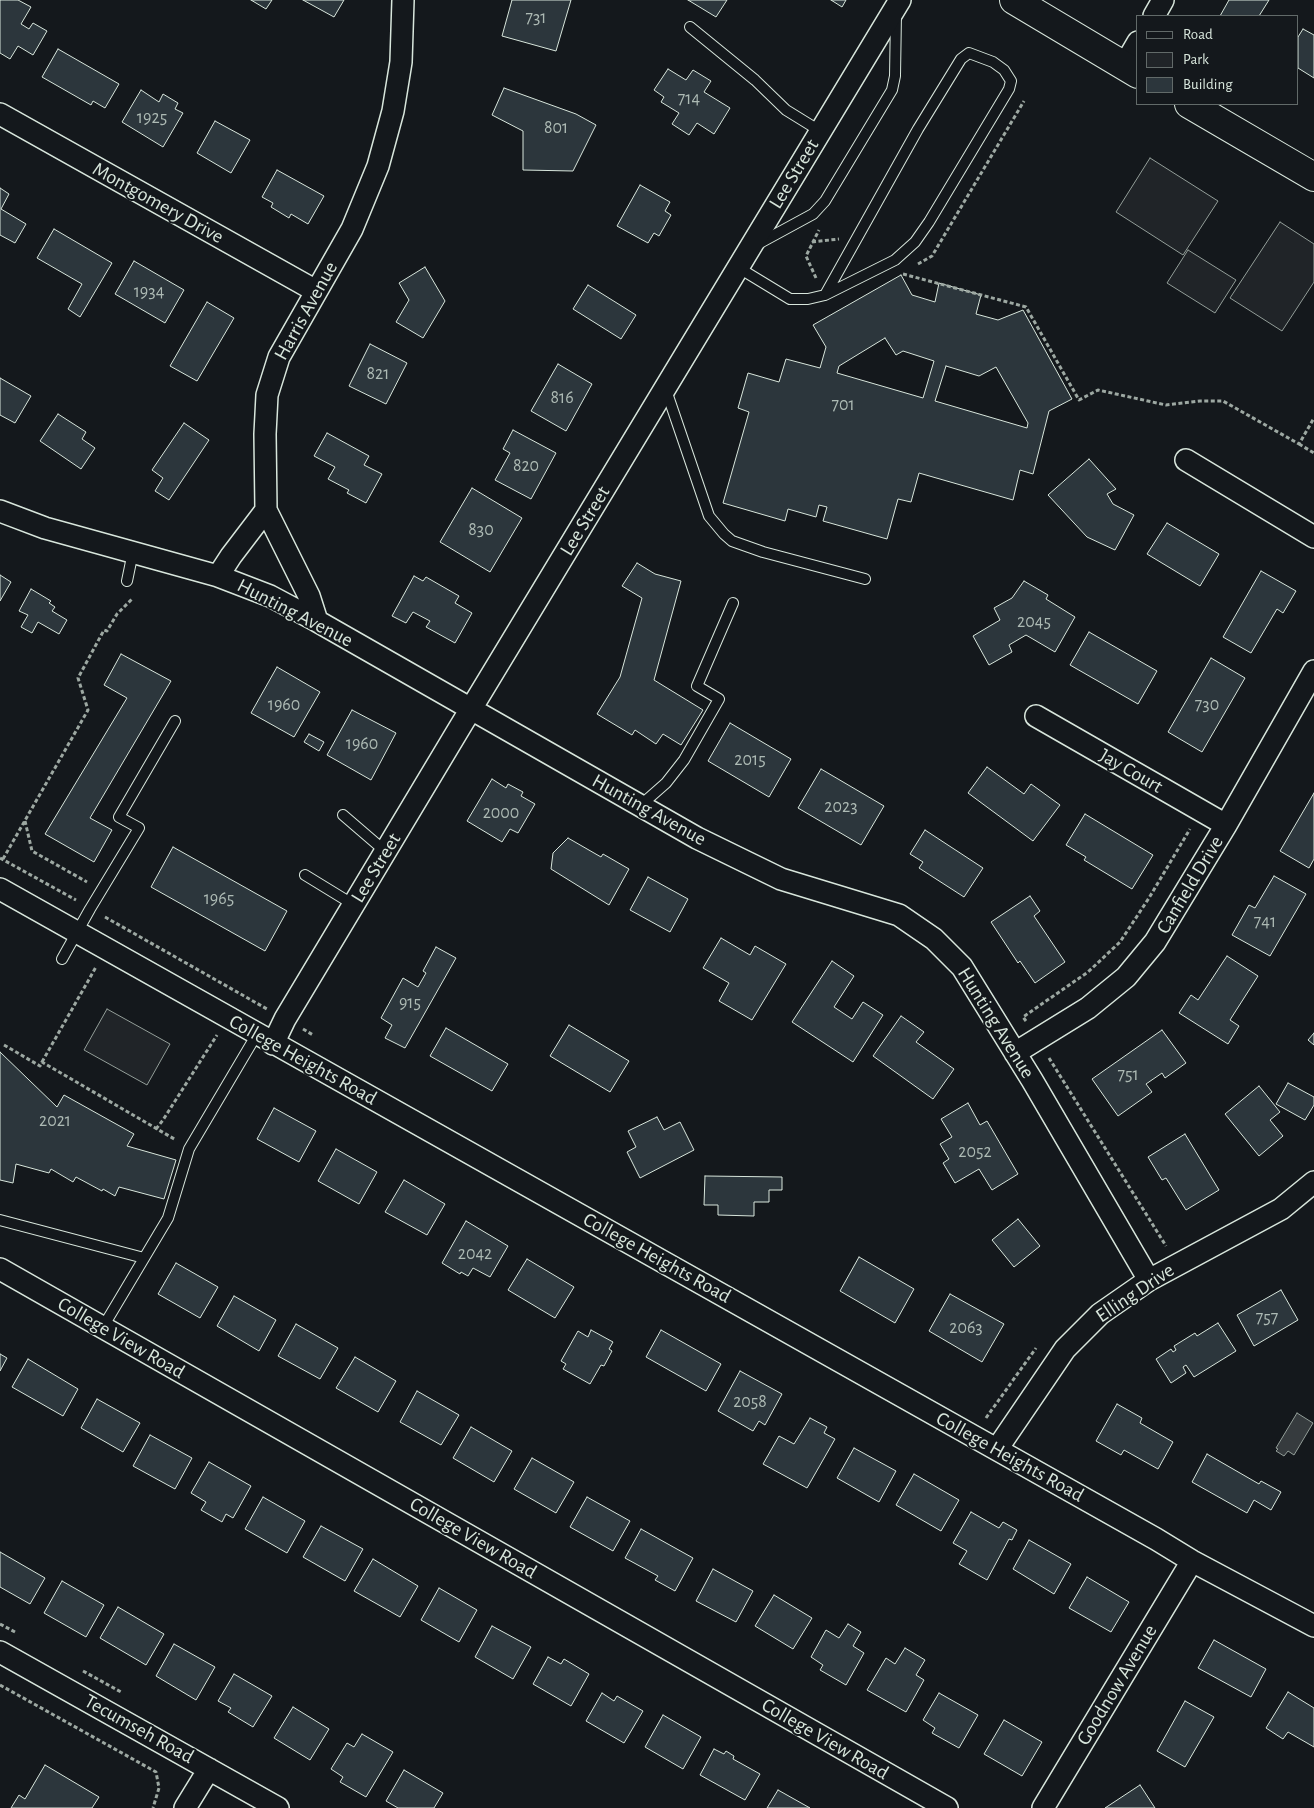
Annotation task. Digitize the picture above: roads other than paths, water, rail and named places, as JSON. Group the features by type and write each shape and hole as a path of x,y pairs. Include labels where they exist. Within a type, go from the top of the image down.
{"main road":[{"path":"1014,0 1131,70"},
{"path":"1191,105 1314,177"}],"street":[{"name":"Harris Avenue","path":"318,621 309,596 266,510 265,434 267,395 279,357 352,229 378,166 402,62 403,0"},
{"path":"1155,15 1164,0"},
{"name":"Lee Street","path":"265,1039 285,1019 898,3"},
{"path":"1131,70 1136,50"},
{"name":"Montgomery Drive","path":"0,114 316,291"},
{"path":"1186,460 1314,537"},
{"path":"218,576 266,510"},
{"name":"Hunting Avenue","path":"0,511 45,528 218,576 270,596 318,621 697,838 781,879 899,915 934,939 962,966 1149,1280"},
{"name":"Canfield Drive","path":"1015,1053 1088,1008 1126,977 1155,942 1226,825 1314,671"},
{"name":"Jay Court","path":"1036,716 1226,825"},
{"name":"College Heights Road","path":"0,889 997,1449 1192,1561 1314,1626"},
{"name":"Elling Drive","path":"997,1449 1065,1349 1100,1314 1149,1280 1281,1209 1314,1182"},
{"name":"College View Road","path":"0,1269 946,1808"},
{"name":"Goodnow Avenue","path":"1043,1808 1192,1561"},
{"name":"Tecumseh Road","path":"0,1652 278,1808"},
{"path":"185,1808 209,1769"}],"lane":[{"path":"751,247 813,214 825,201 892,90 896,76 898,3"},
{"path":"690,27 755,80 786,110 820,131"},
{"path":"739,268 790,299 826,295 894,260 915,242 1009,89 1011,81 1004,70 993,62 969,54 961,59 918,129 826,295"},
{"path":"665,389 709,516 724,534 732,541 762,552 865,578"},
{"path":"127,581 133,552"},
{"path":"640,805 666,783 684,760 719,698 697,686 733,602"},
{"path":"62,959 76,932 86,906 138,828 119,817 175,721"},
{"path":"343,815 386,852"},
{"path":"305,876 354,905"},
{"path":"103,1327 168,1218 189,1148 265,1039"},
{"path":"0,1220 144,1258"}]}
